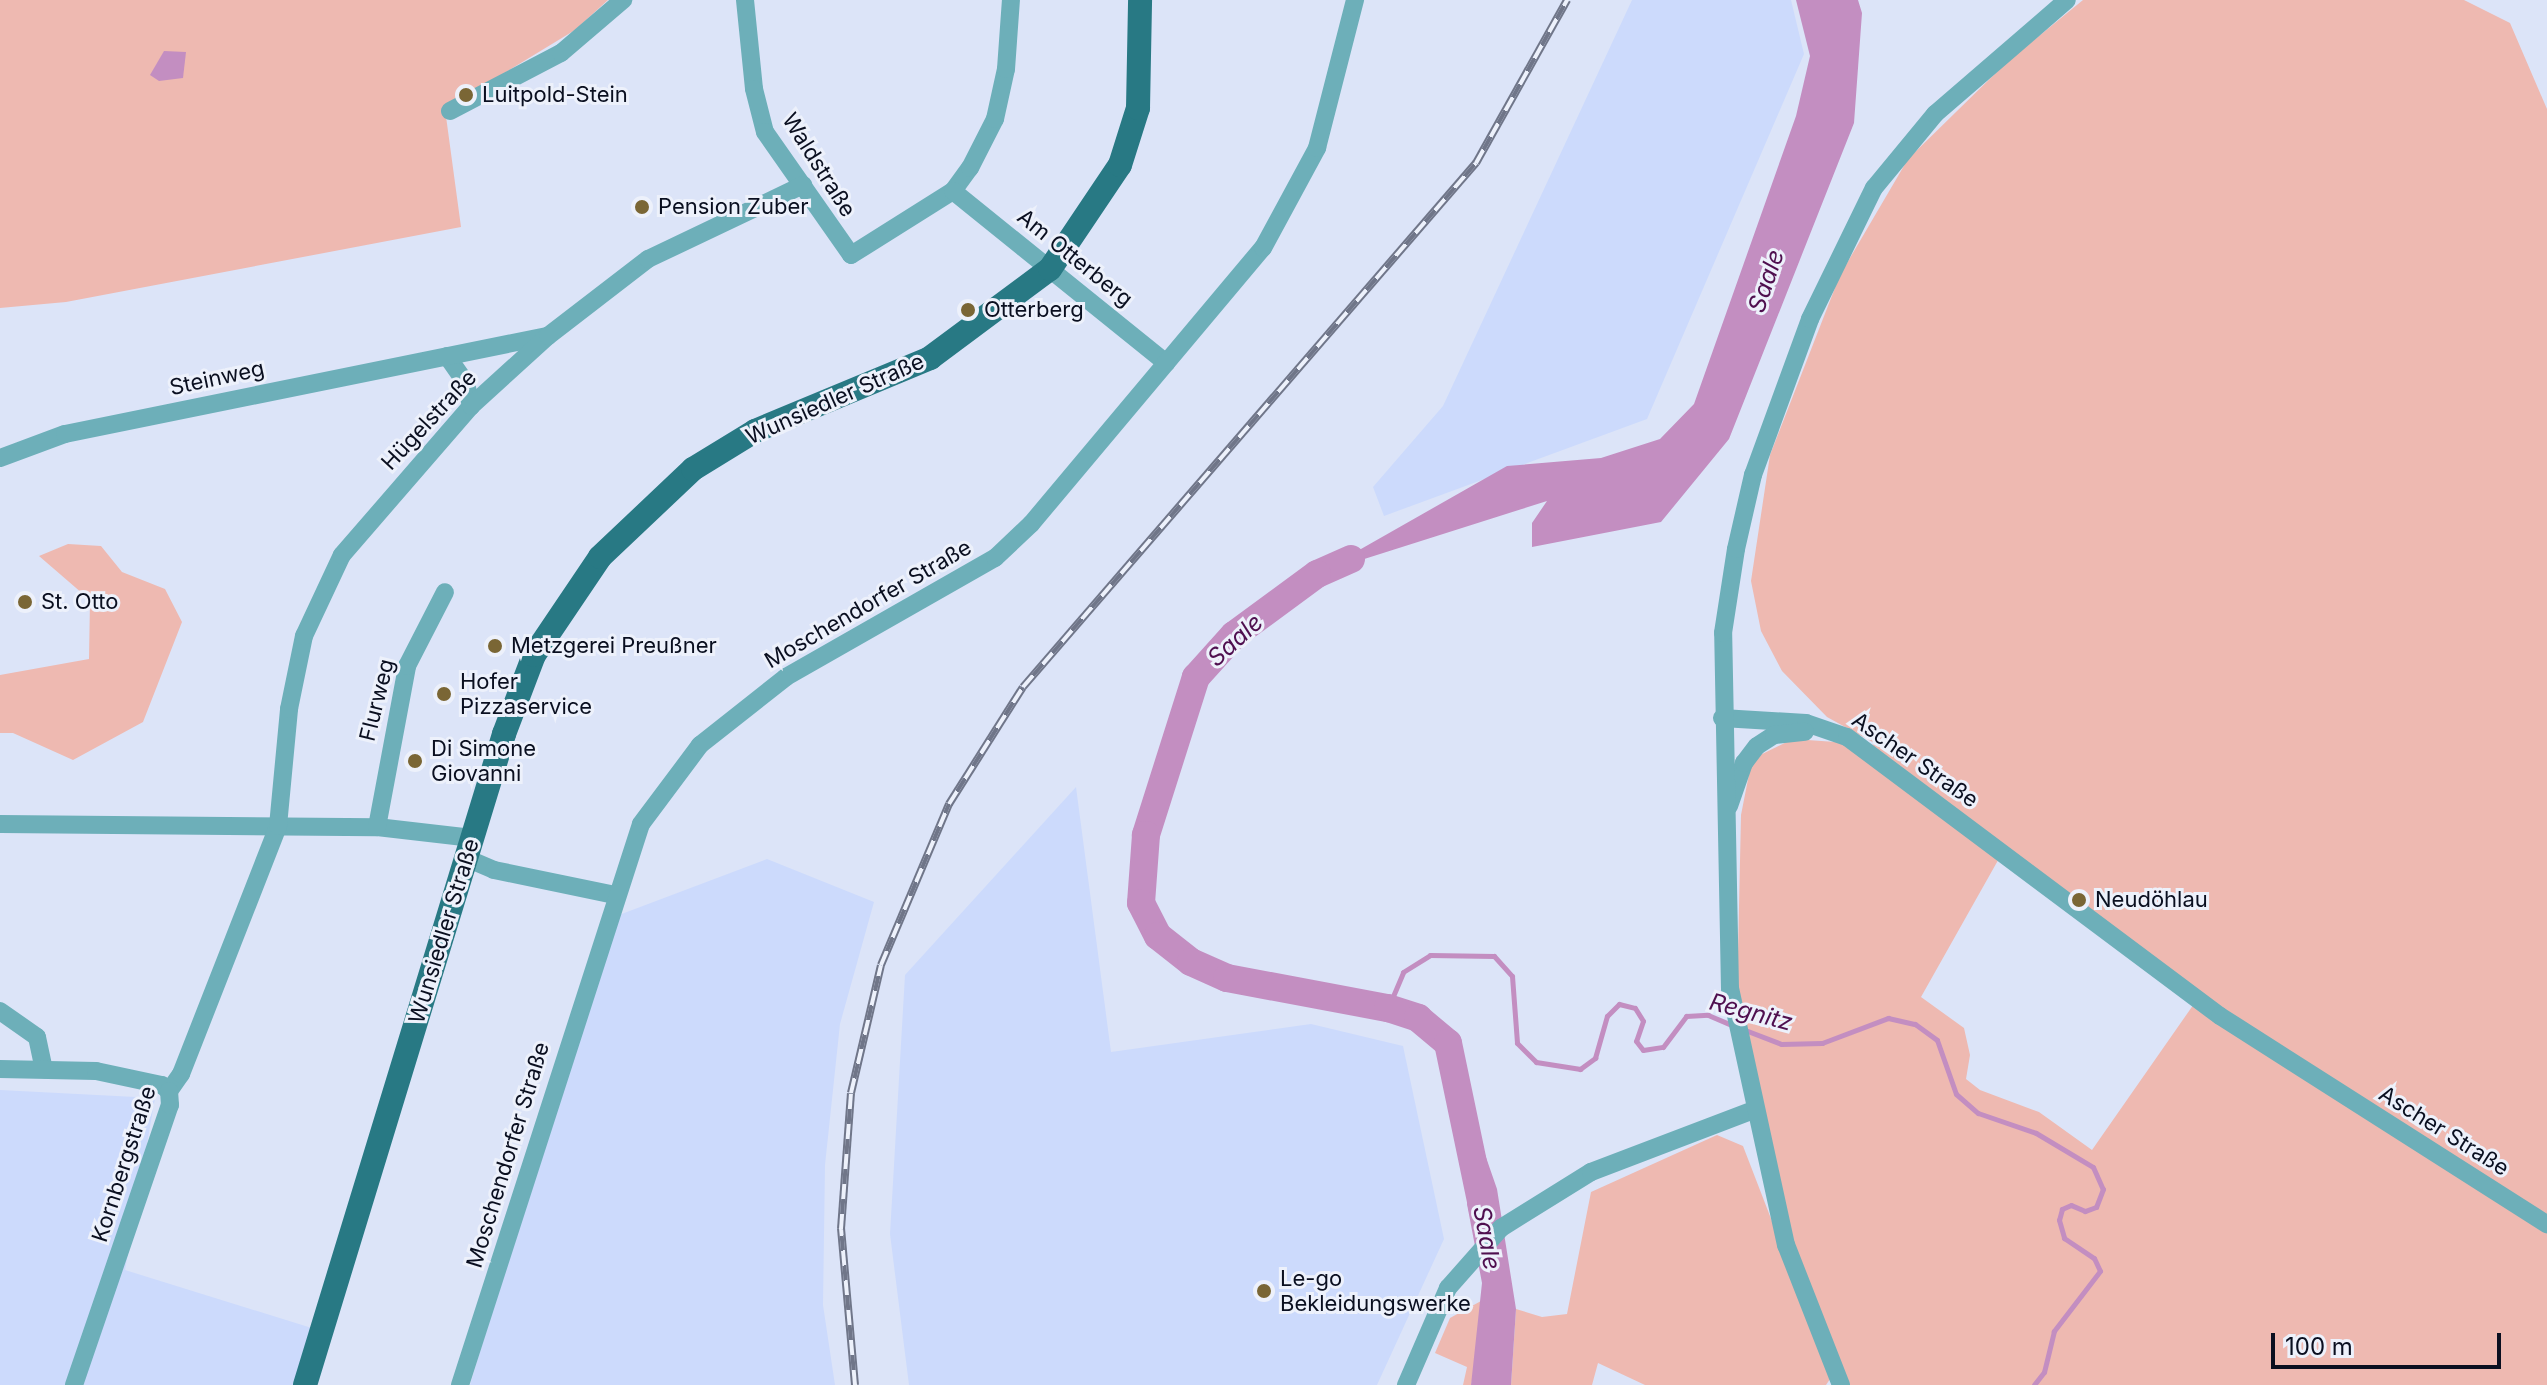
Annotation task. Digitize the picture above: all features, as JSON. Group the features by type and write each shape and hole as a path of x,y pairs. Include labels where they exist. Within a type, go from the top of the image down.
{"main road":[{"name":"Wunsiedler Straße","path":"305,1385 469,848 534,655 600,557 693,469 755,431 930,358 1050,269 1120,165 1138,108 1140,0"}],"street":[{"path":"450,111 561,53 623,0"},
{"name":"Waldstraße","path":"745,0 754,89 765,132 851,255 953,191"},
{"path":"953,191 995,119 1006,69 1011,0"},
{"name":"Moschendorfer Straße","path":"460,1385 615,895 641,824 700,745 786,677 995,558 1031,524 1263,248 1317,148 1355,0"},
{"path":"1841,1385 1786,1245 1753,1110 1730,989 1724,820 1723,633 1753,475 1810,319 1846,238 1874,188 1935,114 2067,0"},
{"name":"Hügelstraße","path":"278,826 289,709 311,623 342,555 367,521 471,406 548,336 648,259 803,185"},
{"name":"Am Otterberg","path":"953,191 1166,363"},
{"name":"Steinweg","path":"0,458 65,434 548,336"},
{"path":"447,356 466,383 471,406"},
{"name":"Flurweg","path":"377,827 407,666 445,592"},
{"name":"Ascher Straße","path":"1722,718 1806,723 1847,737 2220,1016 2547,1224"},
{"path":"1724,820 1744,763 1766,741 1796,731 1847,737"},
{"path":"0,824 377,827 469,848 494,870 615,895"},
{"name":"Kornbergstraße","path":"74,1385 170,1105 169,1091 181,1074 278,826"},
{"path":"0,1011 37,1037 44,1069"},
{"path":"0,1069 96,1071 162,1085 169,1091"},
{"path":"1406,1385 1448,1288 1483,1245 1537,1201 1631,1155 1753,1110"}],"shaded area":[{"path":"0,0 608,0 575,30 445,109 461,227 66,302 0,308"},
{"path":"1632,0 1791,0 1804,54 1647,419 1384,516 1373,487 1443,406"},
{"path":"2083,0 2464,0 2510,23 2547,109 2547,1385 1838,1385 1832,1376 1826,1385 1645,1385 1598,1363 1592,1385 1511,1385 1516,1309 1542,1317 1567,1314 1591,1192 1717,1135 1743,1146 1795,1281 1737,998 1741,815 1752,759 1793,739 1878,745 1827,717 1782,671 1761,631 1751,581 1770,455 1840,275 1908,159 2006,63","holes":["2001,855 2196,1001 2092,1150 2039,1112 1980,1090 1966,1079 1970,1055 1964,1028 1921,997"]},
{"path":"68,544 101,546 122,572 165,589 182,622 143,722 73,760 13,733 0,733 0,675 89,659 90,600 39,556"},
{"name":"Le-go Bekleidungswerke","path":"1076,787 1111,1052 1311,1024 1403,1046 1444,1239 1377,1385 909,1385 890,1234 905,975"},
{"path":"767,859 874,902 840,1024 825,1165 823,1305 835,1385 470,1385 611,918"},
{"path":"0,1090 155,1098 125,1270 331,1334 316,1385 0,1385"},
{"path":"1481,1301 1475,1367 1471,1385 1463,1385 1467,1367 1435,1353 1450,1318"}],"water":[{"path":"1796,0 1858,0 1862,13 1854,123 1729,439 1661,522 1532,547 1532,523 1547,501 1317,574 1507,466 1601,458 1660,439 1694,404 1796,116 1810,56"},
{"path":"164,51 186,52 183,78 159,81 150,75"},
{"path":"1480,1140 1497,1189 1516,1309 1511,1385 1471,1385 1482,1283 1467,1204"}],"waterway":[{"name":"Saale","path":"1351,559 1317,574 1234,635 1196,677 1146,835 1141,903 1158,936 1191,962 1227,978 1388,1008 1418,1018 1448,1043 1483,1210"},
{"name":"Regnitz","path":"1388,1008 1403,972 1430,955 1494,956 1512,976 1517,1043 1536,1062 1580,1069 1595,1058 1607,1016 1619,1004 1635,1008 1643,1021 1636,1041 1643,1050 1663,1047 1686,1016 1708,1015 1732,1025"},
{"name":"Regnitz","path":"1745,1030 1781,1044 1822,1043 1888,1018 1915,1024 1937,1040 1956,1094 1978,1113 2036,1133 2093,1167 2103,1189 2096,1207 2085,1211 2071,1205 2062,1209 2059,1220 2064,1238 2094,1258 2100,1271 2054,1331 2044,1372 2034,1385"}],"railway":[{"path":"855,1385 841,1229 851,1093 881,965 949,804 1023,687 1476,163 1567,0"}],"place":[{"name":"Luitpold-Stein","path":"466,95"},
{"name":"Pension Zuber","path":"642,207"},
{"name":"Otterberg","path":"968,310"},
{"name":"St. Otto","path":"25,602"},
{"name":"Metzgerei Preußner","path":"495,646"},
{"name":"Hofer Pizzaservice","path":"444,694"},
{"name":"Di Simone Giovanni","path":"415,761"},
{"name":"Neudöhlau","path":"2079,900"},
{"name":"Le-go Bekleidungswerke","path":"1264,1291"}]}
